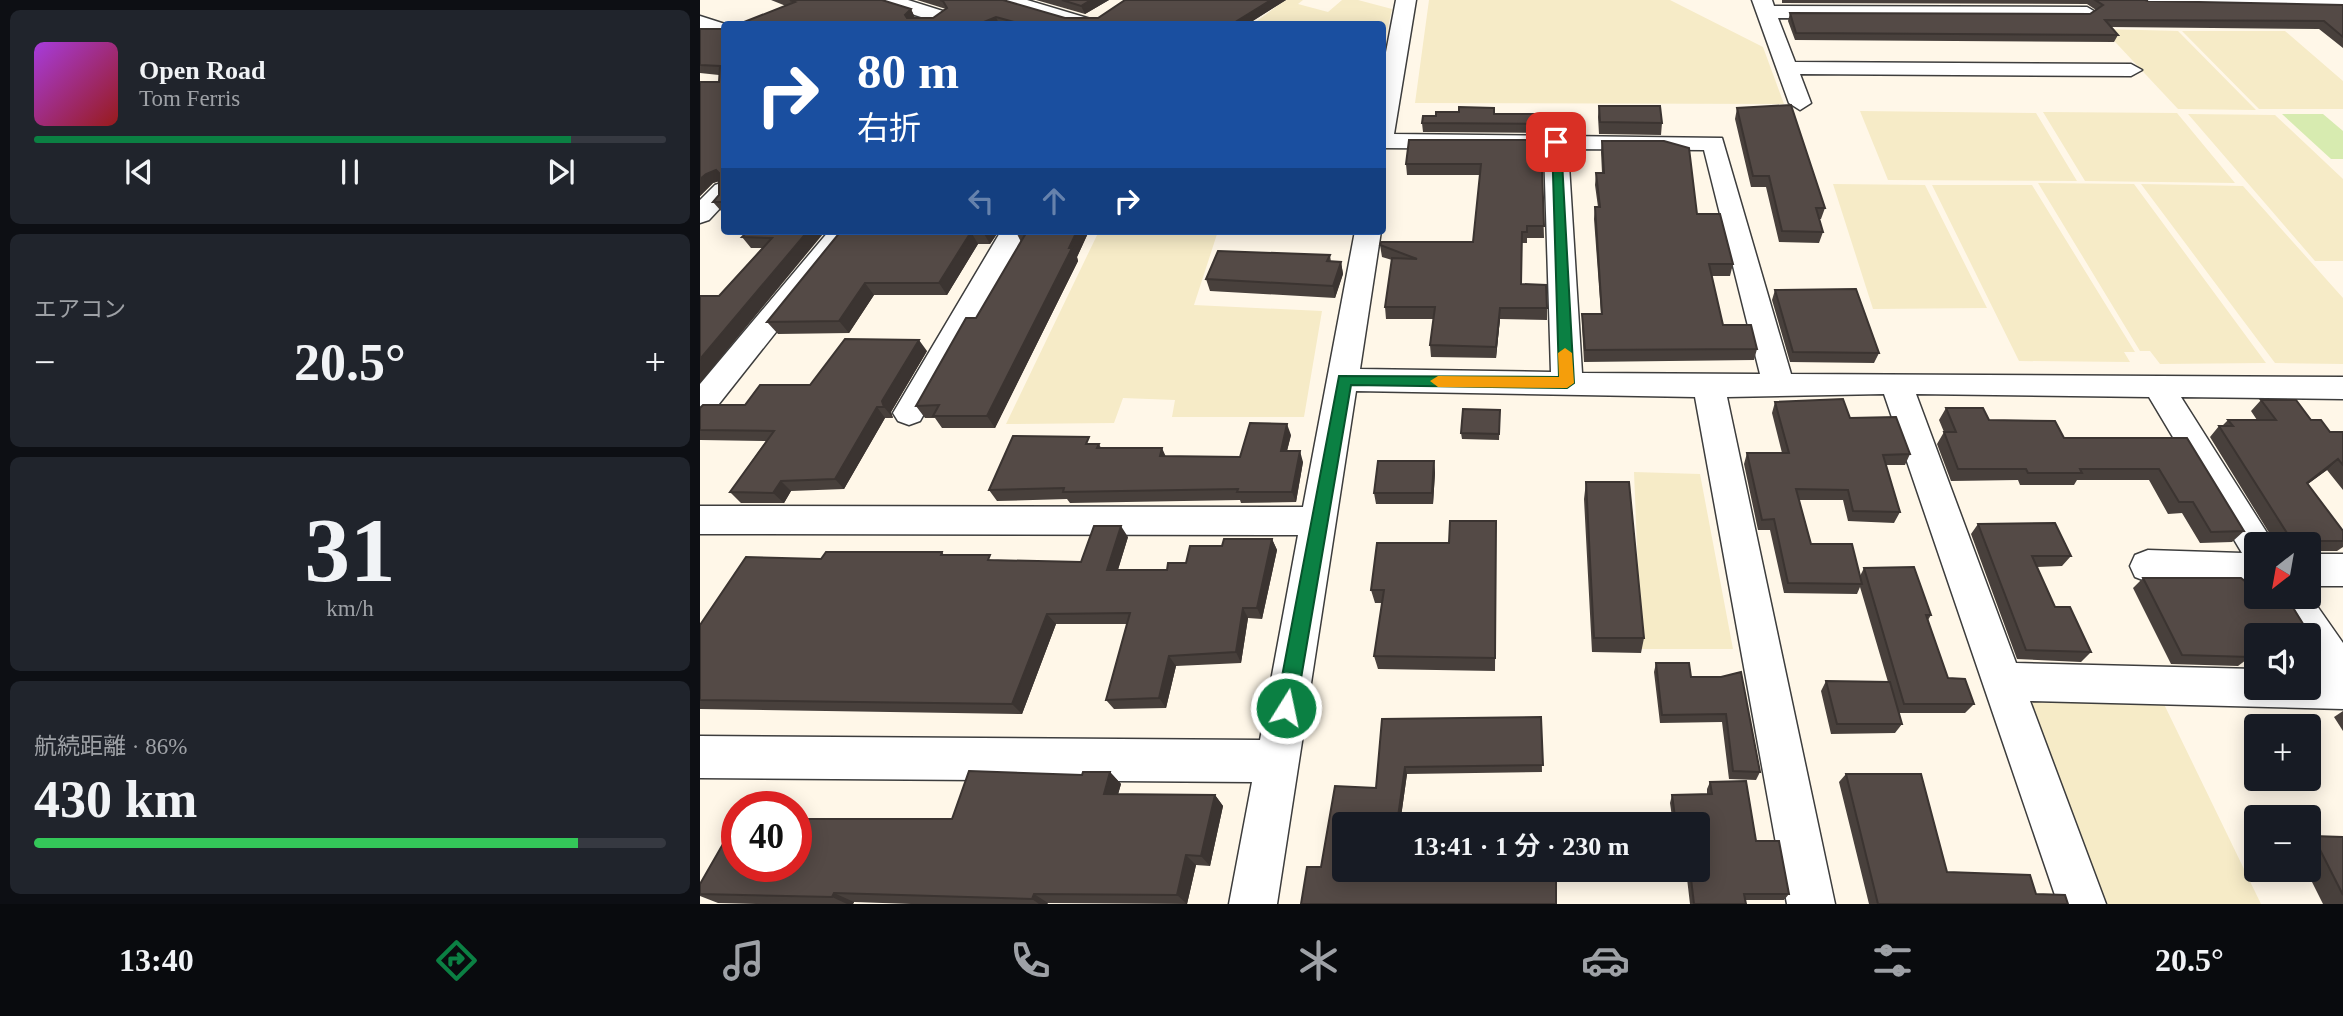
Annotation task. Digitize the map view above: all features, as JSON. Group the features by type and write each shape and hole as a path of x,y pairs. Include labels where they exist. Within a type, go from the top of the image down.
{"street":[{"path":"888,0 939,16 928,21"},
{"path":"1007,0 1077,21"},
{"path":"1386,96 1406,0"},
{"path":"2144,0 2308,2 2338,13"},
{"path":"1800,103 1764,6 2087,13"},
{"path":"1092,21 1108,12"},
{"path":"700,43 714,27"},
{"path":"1787,68 2131,70"},
{"path":"1386,139 1714,143 1778,383"},
{"path":"1556,142 1567,383"},
{"path":"700,215 721,193"},
{"path":"700,406 840,235"},
{"path":"909,413 1012,235"},
{"path":"1254,904 1366,235"},
{"path":"1344,380 1709,386 1896,383 2343,388"},
{"path":"1896,383 2082,904"},
{"path":"1709,386 1811,904"},
{"path":"2159,388 2249,532"},
{"path":"700,520 1318,521"},
{"path":"2148,566 2244,569"},
{"path":"2321,570 2343,570"},
{"path":"2298,609 2343,677"},
{"path":"2003,682 2343,690"},
{"path":"700,757 1277,761"}],"shaded area":[{"path":"1285,0 1303,0 1298,4 1328,12 1342,0 1358,0 1392,9 1386,36 1386,21 1257,21"},
{"path":"1429,0 1670,0 1763,47 1784,104 1415,103"},
{"path":"2103,29 2178,31 2256,110 2178,109"},
{"path":"2182,31 2285,31 2343,81 2343,109 2259,109"},
{"path":"1860,111 2036,113 2077,181 1888,180"},
{"path":"2043,112 2177,113 2235,183 2085,181"},
{"path":"2188,114 2275,115 2343,179 2343,261 2315,261"},
{"path":"2038,183 2134,184 2266,363 2160,364 2150,351 2140,351"},
{"path":"1833,184 1925,185 1987,308 1873,309"},
{"path":"2141,184 2243,186 2343,298 2343,364 2275,363"},
{"path":"1932,185 2032,185 2135,352 2124,352 2130,362 2019,361"},
{"path":"1097,235 1217,235 1194,305 1322,311 1304,417 1172,417 1175,400 1123,398 1114,423 1006,424"},
{"path":"1634,472 1700,474 1733,649 1641,649"},
{"path":"2023,692 2161,698 2244,869 2244,882 2250,882 2261,904 2095,904"}],"green space":[{"path":"2282,114 2323,114 2343,131 2343,159 2331,159"}],"building":[{"path":"790,0 882,0 911,9 905,15 907,18 933,18 947,8 940,0 1003,0 1065,18 1098,18 1125,0 1271,0 1237,21 1010,21 996,17 986,21 747,21 795,2"},
{"path":"1062,0 1091,0 1081,6"},
{"path":"2095,0 2343,5 2343,37 2324,21 2105,20 2118,35 1796,33 1790,13 2090,14 2103,5"},
{"path":"700,29 721,29 721,202 713,202 719,195 719,173 716,170 700,179 700,82 719,82 720,66 700,65"},
{"path":"1791,105 1825,208 1816,208 1823,232 1782,231 1769,176 1753,176 1737,108"},
{"path":"1599,106 1660,106 1662,123 1600,122"},
{"path":"1459,107 1494,108 1494,114 1540,114 1541,124 1422,123 1423,116 1436,116 1436,112 1459,112"},
{"path":"1409,140 1541,140 1544,226 1527,226 1527,232 1522,232 1521,284 1546,285 1547,308 1500,308 1496,347 1430,345 1435,307 1385,307 1392,258 1417,259 1380,245 1381,242 1473,242 1481,164 1406,164"},
{"path":"1602,141 1664,141 1689,148 1697,214 1720,214 1733,264 1709,264 1723,325 1751,325 1757,349 1585,350 1582,314 1602,314 1595,207 1600,207 1596,173 1604,173"},
{"path":"805,235 700,359 700,296 719,296 772,238 742,237"},
{"path":"838,235 969,235 939,283 865,283 839,321 767,322"},
{"path":"1025,235 1075,235 1069,248 1072,248 987,416 933,416 939,405 916,406 966,318 976,318"},
{"path":"1218,251 1330,255 1327,261 1341,262 1333,286 1206,279"},
{"path":"1856,289 1879,353 1793,352 1775,290"},
{"path":"845,339 919,340 882,401 884,407 877,407 835,479 781,481 773,493 730,492 774,431 700,430 700,408 703,405 745,405 760,385 810,385"},
{"path":"1843,399 1850,418 1896,417 1910,454 1883,455 1900,512 1853,511 1848,490 1796,489 1811,544 1852,544 1862,584 1788,583 1774,519 1762,520 1747,453 1789,453 1775,402"},
{"path":"2261,400 2296,400 2311,420 2321,420 2330,432 2343,432 2343,465 2338,459 2307,483 2343,531 2343,541 2321,541 2321,532 2286,532 2219,426 2233,426 2228,420 2276,420"},
{"path":"1946,408 1983,408 1989,420 2055,421 2064,438 2187,438 2244,531 2211,532 2193,502 2179,502 2159,469 2080,469 2082,473 2028,473 2026,469 1958,469 1944,432 1956,432"},
{"path":"1463,409 1500,410 1499,434 1461,433"},
{"path":"1250,423 1287,424 1281,451 1300,451 1292,492 1237,492 1238,489 1063,492 1064,488 989,490 1013,436 1089,437 1086,444 1099,444 1097,448 1162,448 1160,456 1240,457"},
{"path":"1378,461 1434,461 1432,493 1374,493"},
{"path":"1586,482 1629,482 1644,638 1594,638"},
{"path":"1450,521 1496,521 1495,658 1374,656 1384,590 1371,590 1377,543 1449,543"},
{"path":"2055,523 2071,556 2032,556 2055,607 2070,607 2091,652 2026,650 1978,524"},
{"path":"1094,526 1121,526 1107,570 1167,570 1168,563 1186,563 1190,546 1222,546 1224,539 1272,539 1257,608 1243,608 1236,652 1169,656 1159,698 1106,700 1130,613 1047,614 1012,704 700,700 700,625 746,557 821,559 826,552 942,552 941,555 990,555 988,560 1081,562"},
{"path":"1914,567 1931,615 1926,615 1948,678 1965,679 1974,704 1904,704 1864,568"},
{"path":"2143,578 2241,578 2244,580 2244,609 2294,609 2303,623 2244,623 2244,657 2182,655"},
{"path":"1656,663 1689,663 1691,677 1721,677 1741,672 1760,772 1733,771 1726,714 1662,715"},
{"path":"1826,681 1890,682 1902,724 1837,724"},
{"path":"1541,717 1543,765 1405,767 1399,812 1332,812 1332,882 1556,882 1556,904 1301,904 1307,867 1321,867 1335,786 1376,788 1382,719"},
{"path":"969,771 1082,775 1083,772 1110,772 1104,794 1215,795 1201,856 1186,855 1177,895 1034,894 1032,899 834,893 832,897 700,894 700,884 721,847 721,882 812,882 812,819 952,819"},
{"path":"1846,774 1921,774 1947,872 2030,875 2036,894 2065,895 2068,904 1878,904"},
{"path":"1746,781 1756,841 1779,841 1789,894 1744,894 1746,904 1694,904 1691,882 1710,882 1710,812 1674,812 1672,795 1712,794 1710,782"},
{"path":"2321,836 2343,837 2343,895 2321,852"}],"slow traffic":[{"path":"1438,381 1567,383 1565,353"}],"route":[{"path":"1286,708 1344,380 1567,383 1556,142"}]}
